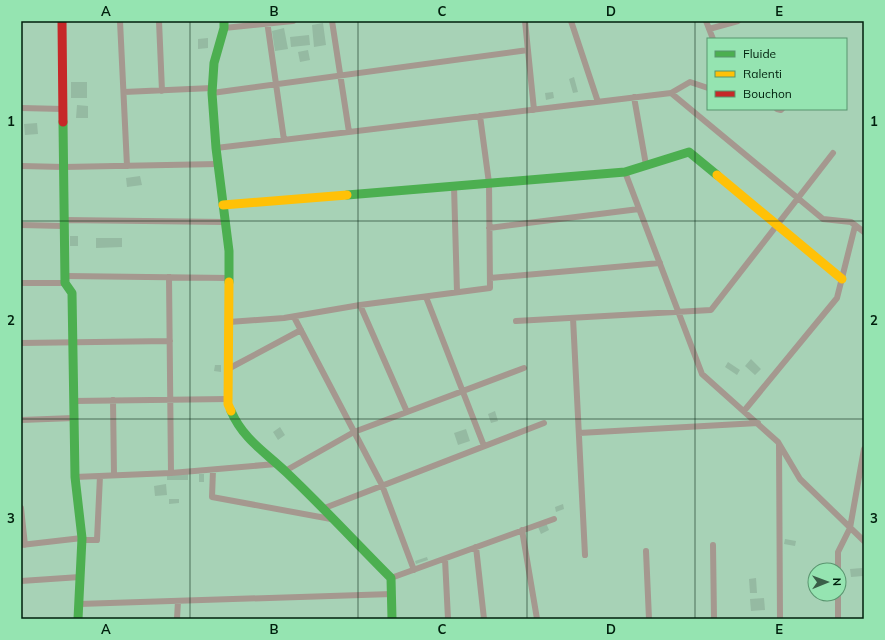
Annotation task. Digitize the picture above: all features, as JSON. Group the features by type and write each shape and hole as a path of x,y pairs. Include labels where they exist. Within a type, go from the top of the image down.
{"street":[{"path":"62,21 65,279 72,293 75,477 82,539 78,619"},
{"path":"120,21 127,166"},
{"path":"159,21 162,90"},
{"path":"294,21 224,25 214,62 212,90 216,148 229,251 228,404 236,423 249,440 284,471 391,578 392,619"},
{"path":"332,21 349,132"},
{"path":"525,21 534,110"},
{"path":"571,21 598,102"},
{"path":"706,21 713,38"},
{"path":"709,30 738,21"},
{"path":"267,22 284,140"},
{"path":"124,92 212,90 276,84 528,50"},
{"path":"216,148 671,93 690,82 707,88"},
{"path":"671,93 824,219 851,222 864,232"},
{"path":"634,98 646,166"},
{"path":"21,108 63,109"},
{"path":"229,322 294,316 360,305 490,288 489,183 480,116"},
{"path":"223,205 625,172 689,152 842,279"},
{"path":"516,321 711,310 833,153"},
{"path":"21,166 64,167 218,164"},
{"path":"625,172 702,374 778,442 800,479 864,541"},
{"path":"454,186 457,292"},
{"path":"489,228 639,208"},
{"path":"21,225 64,223 225,222"},
{"path":"744,411 837,298 855,226"},
{"path":"490,278 660,263"},
{"path":"21,284 65,279 169,277 229,278"},
{"path":"169,277 171,473"},
{"path":"426,296 484,446"},
{"path":"360,305 407,412"},
{"path":"294,316 382,486 414,570"},
{"path":"573,318 585,555"},
{"path":"228,369 301,330"},
{"path":"21,343 170,341"},
{"path":"284,471 354,432 524,368"},
{"path":"74,401 228,399"},
{"path":"113,400 114,475"},
{"path":"21,420 74,418"},
{"path":"322,509 544,423"},
{"path":"579,433 758,424"},
{"path":"778,442 780,619"},
{"path":"838,562 838,552 850,528 864,449"},
{"path":"75,477 171,473 276,464"},
{"path":"213,470 212,497 332,519"},
{"path":"21,508 23,545 82,539 97,540 100,476"},
{"path":"391,578 554,519"},
{"path":"522,530 537,619"},
{"path":"712,545 714,619"},
{"path":"476,547 484,619"},
{"path":"646,551 649,619"},
{"path":"445,559 448,619"},
{"path":"21,581 80,577"},
{"path":"79,604 392,594"},
{"path":"177,619 178,601"},
{"path":"838,602 838,619"}],"building":[{"path":"323,23 326,45 314,47 312,25"},
{"path":"284,28 288,49 275,51 272,31"},
{"path":"309,35 310,45 291,47 290,37"},
{"path":"208,38 208,48 198,49 198,39"},
{"path":"308,50 310,60 300,62 298,52"},
{"path":"574,77 578,92 573,93 569,79"},
{"path":"71,82 87,82 87,98 71,98"},
{"path":"553,92 554,98 546,100 545,93"},
{"path":"77,105 88,106 88,118 76,118"},
{"path":"37,123 38,134 25,135 24,124"},
{"path":"140,176 142,185 127,187 126,178"},
{"path":"70,236 78,236 78,246 70,246"},
{"path":"96,238 122,238 122,247 96,248"},
{"path":"751,359 761,369 755,375 745,366"},
{"path":"728,362 740,370 737,375 725,367"},
{"path":"215,365 221,365 221,372 214,371"},
{"path":"495,411 498,421 491,423 488,414"},
{"path":"280,427 285,435 278,440 273,432"},
{"path":"466,429 470,441 458,445 454,433"},
{"path":"188,474 188,480 167,480 167,475"},
{"path":"199,474 204,474 204,482 199,482"},
{"path":"166,484 167,495 155,496 154,486"},
{"path":"169,499 179,499 179,503 169,504"},
{"path":"563,504 564,509 556,512 555,507"},
{"path":"546,523 549,530 541,534 538,527"},
{"path":"785,539 796,541 795,546 784,544"},
{"path":"427,557 428,560 416,564 415,561"},
{"path":"862,568 863,576 851,577 850,569"},
{"path":"756,578 757,593 750,593 749,579"},
{"path":"764,598 765,610 751,611 750,599"}],"traffic: fast":[{"path":"224,21 224,28 214,63 212,93 216,148 229,251 229,282"},
{"path":"63,122 65,283 72,293 75,477 82,538 78,619"},
{"path":"347,195 625,172 689,152 717,175"},
{"path":"231,411 236,421 248,437 326,511 391,578 392,619"}],"traffic: slow":[{"path":"717,175 842,279"},
{"path":"223,205 347,195"},
{"path":"229,282 228,404 231,411"}],"traffic: jam":[{"path":"62,21 63,122"}]}
